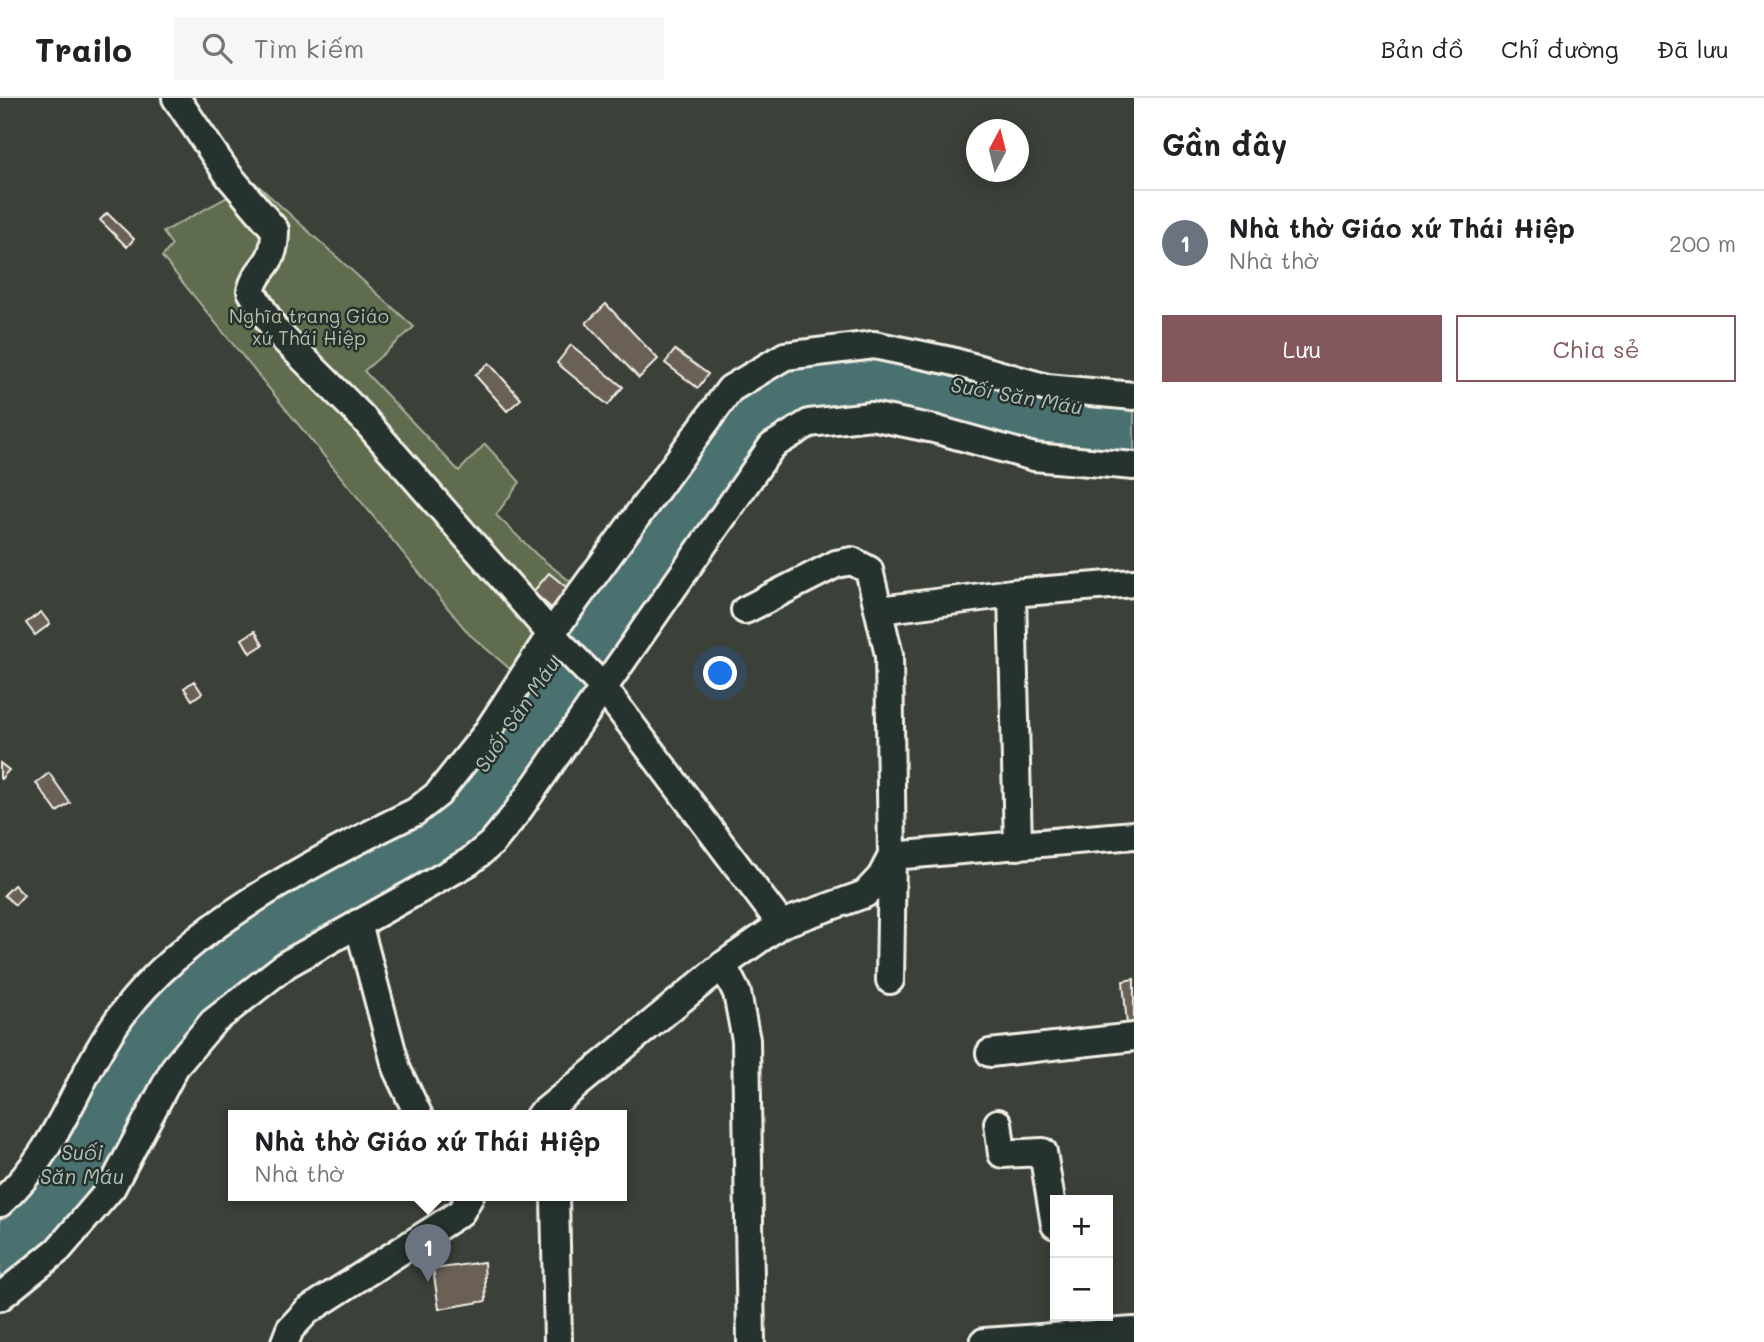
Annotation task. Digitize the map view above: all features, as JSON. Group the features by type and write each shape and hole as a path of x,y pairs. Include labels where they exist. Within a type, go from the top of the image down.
{"street":[{"path":"178,99 229,176 275,230 271,261 254,279 251,291 265,317 362,417 551,634 602,686 781,924"},
{"path":"0,1203 15,1189 61,1127 90,1065 143,987 211,926 415,812 438,794 485,735 551,634 730,389 785,356 874,345 951,361 1047,388 1134,396"},
{"path":"0,1297 58,1250 112,1187 175,1067 213,1021 287,964 469,862 492,843 536,786 602,686 772,446 809,423 871,416 934,429 1034,457 1134,466"},
{"path":"745,610 836,564 852,561 869,570 889,655 892,856 890,980"},
{"path":"880,610 1012,593 1134,583"},
{"path":"1012,593 1018,846"},
{"path":"892,856 1134,835"},
{"path":"551,1110 723,965 781,924 865,894 881,877 892,856"},
{"path":"358,923 397,1070 416,1110"},
{"path":"723,965 737,993 746,1040 751,1342"},
{"path":"989,1053 1134,1037"},
{"path":"998,1123 1002,1154 1043,1152 1050,1195"},
{"path":"285,1342 290,1329 306,1311 464,1201"},
{"path":"555,1201 558,1342"},
{"path":"984,1342 1074,1331 1134,1331"}],"green space":[{"name":"Nghĩa trang Giáo xứ Thái Hiệp","path":"252,180 414,327 364,371 459,471 485,444 520,482 496,515 537,555 576,586 516,674 469,634 162,257 172,245 163,232 237,192"}],"water":[{"name":"Suối Săn Máu","path":"872,353 1134,403 1134,458 806,415 487,836 284,956 121,1152 76,1219 0,1286 0,1214 126,1022 217,932 420,819 736,395 788,364"}],"building":[{"path":"107,213 134,239 127,247 100,220"},
{"path":"606,304 658,359 639,378 586,323"},
{"path":"571,345 623,387 608,405 557,363"},
{"path":"675,350 708,374 698,388 665,363"},
{"path":"489,363 521,399 507,411 475,375"},
{"path":"549,573 572,592 557,613 533,592"},
{"path":"41,612 50,624 35,635 26,623"},
{"path":"255,631 263,645 250,653 242,639"},
{"path":"194,681 202,693 192,700 184,688"},
{"path":"0,763 9,770 1,779 0,778"},
{"path":"49,773 70,803 57,812 36,783"},
{"path":"14,885 24,895 15,905 4,895"},
{"path":"1134,979 1134,1025 1127,1025 1123,981"},
{"path":"484,1262 486,1301 439,1309 433,1269"}],"place":[{"name":"Nhà thờ Giáo xứ Thái Hiệp","path":"428,1282"}]}
